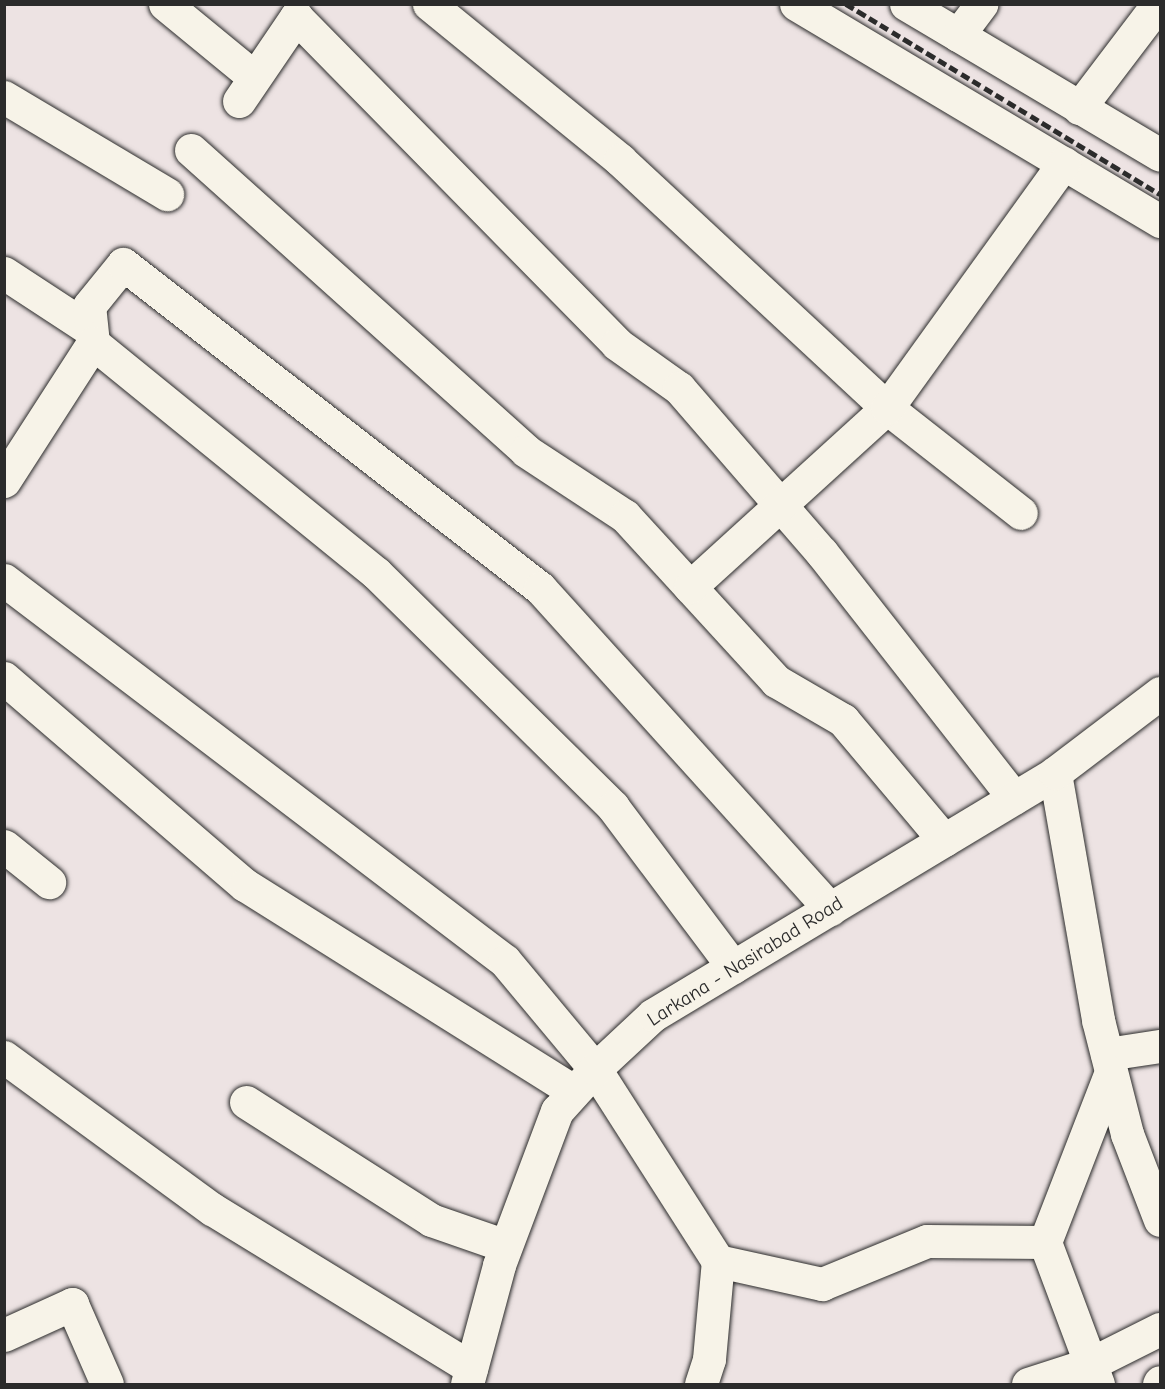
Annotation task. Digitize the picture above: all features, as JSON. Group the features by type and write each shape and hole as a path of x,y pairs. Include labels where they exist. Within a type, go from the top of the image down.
{"street":[{"path":"165,4 247,89 296,17 616,344 679,388 780,505 1014,798"},
{"path":"429,4 620,160 887,408 1021,513"},
{"path":"796,4 1161,221"},
{"path":"906,4 1161,155"},
{"path":"958,35 981,4"},
{"path":"1079,108 1158,4"},
{"path":"4,97 167,194"},
{"path":"191,150 526,452 625,516 776,681 843,720 944,840"},
{"path":"690,587 887,408 1064,163"},
{"path":"4,481 92,337 89,306 123,264 540,588 830,909"},
{"path":"4,273 92,337 376,573 613,807 733,967"},
{"path":"4,580 505,961 584,1080 718,1261 822,1284 927,1241 1045,1242"},
{"path":"4,678 245,885 584,1080"},
{"name":"Larkana - Nasirabad Road","path":"469,1376 506,1246 556,1111 584,1080 653,1015 1055,773 1161,693"},
{"path":"1055,773 1109,1063 1127,1134 1161,1220"},
{"path":"4,846 49,882"},
{"path":"1109,1063 1161,1046"},
{"path":"4,1057 212,1209 469,1376"},
{"path":"1094,1374 1045,1242 1109,1063"},
{"path":"246,1102 431,1220 506,1246"},
{"path":"701,1384 709,1359 718,1261"},
{"path":"4,1335 72,1304 107,1384"},
{"path":"1028,1384 1094,1374 1161,1329"}],"railway":[{"path":"846,4 1160,194"}]}
